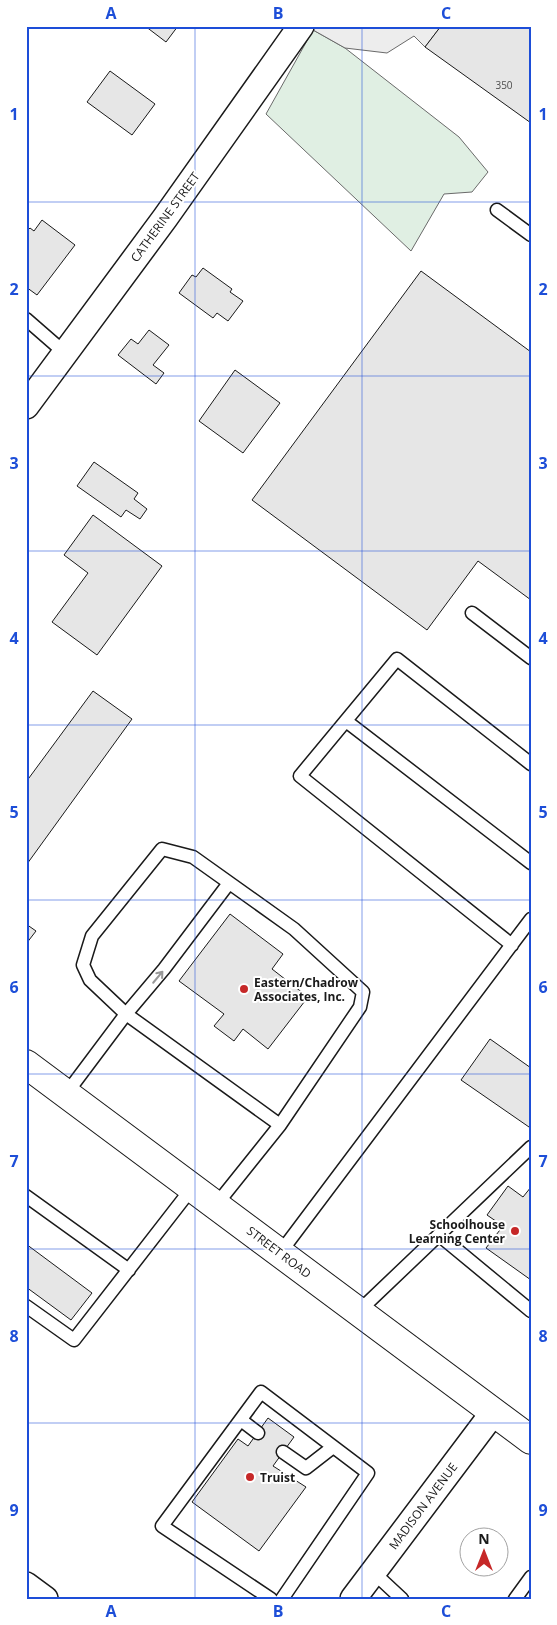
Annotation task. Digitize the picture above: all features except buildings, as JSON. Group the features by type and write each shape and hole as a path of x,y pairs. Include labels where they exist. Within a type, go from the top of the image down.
{"main road":[{"name":"STREET ROAD","path":"26,1064 531,1440"}],"street":[{"name":"CATHERINE STREET","path":"26,406 165,218 301,26"},
{"name":"MADISON AVENUE","path":"353,1599 494,1412"},
{"path":"26,1585 45,1599"}],"lane":[{"path":"497,210 531,235"},
{"path":"26,319 65,353"},
{"path":"472,613 531,658"},
{"path":"512,945 300,776 397,660 531,764"},
{"path":"346,721 531,863"},
{"path":"216,1205 280,1125 360,1007 363,992 294,929 193,857 162,849 92,936 83,965 90,980 126,1014 280,1125"},
{"path":"66,1094 229,883"},
{"path":"280,1253 531,919"},
{"path":"358,1312 439,1235 526,1159 531,1147"},
{"path":"26,1306 74,1340 192,1188"},
{"path":"26,1196 128,1270"},
{"path":"439,1235 531,1311"},
{"path":"271,1599 162,1526 261,1392 368,1473 282,1599"},
{"path":"241,1420 258,1432"},
{"path":"283,1452 306,1468 333,1447"},
{"path":"374,1572 402,1599"},
{"path":"514,1599 531,1577"}],"green space":[{"path":"313,30 345,48 459,137 488,172 472,192 444,194 411,251 266,114"}],"shaded area":[{"path":"306,26 441,26 425,47 414,36 387,53 345,48"}],"place":[{"name":"Eastern/Chadrow Associates, Inc.","path":"244,989"},
{"name":"Schoolhouse Learning Center","path":"515,1231"},
{"name":"Truist","path":"250,1477"}]}
